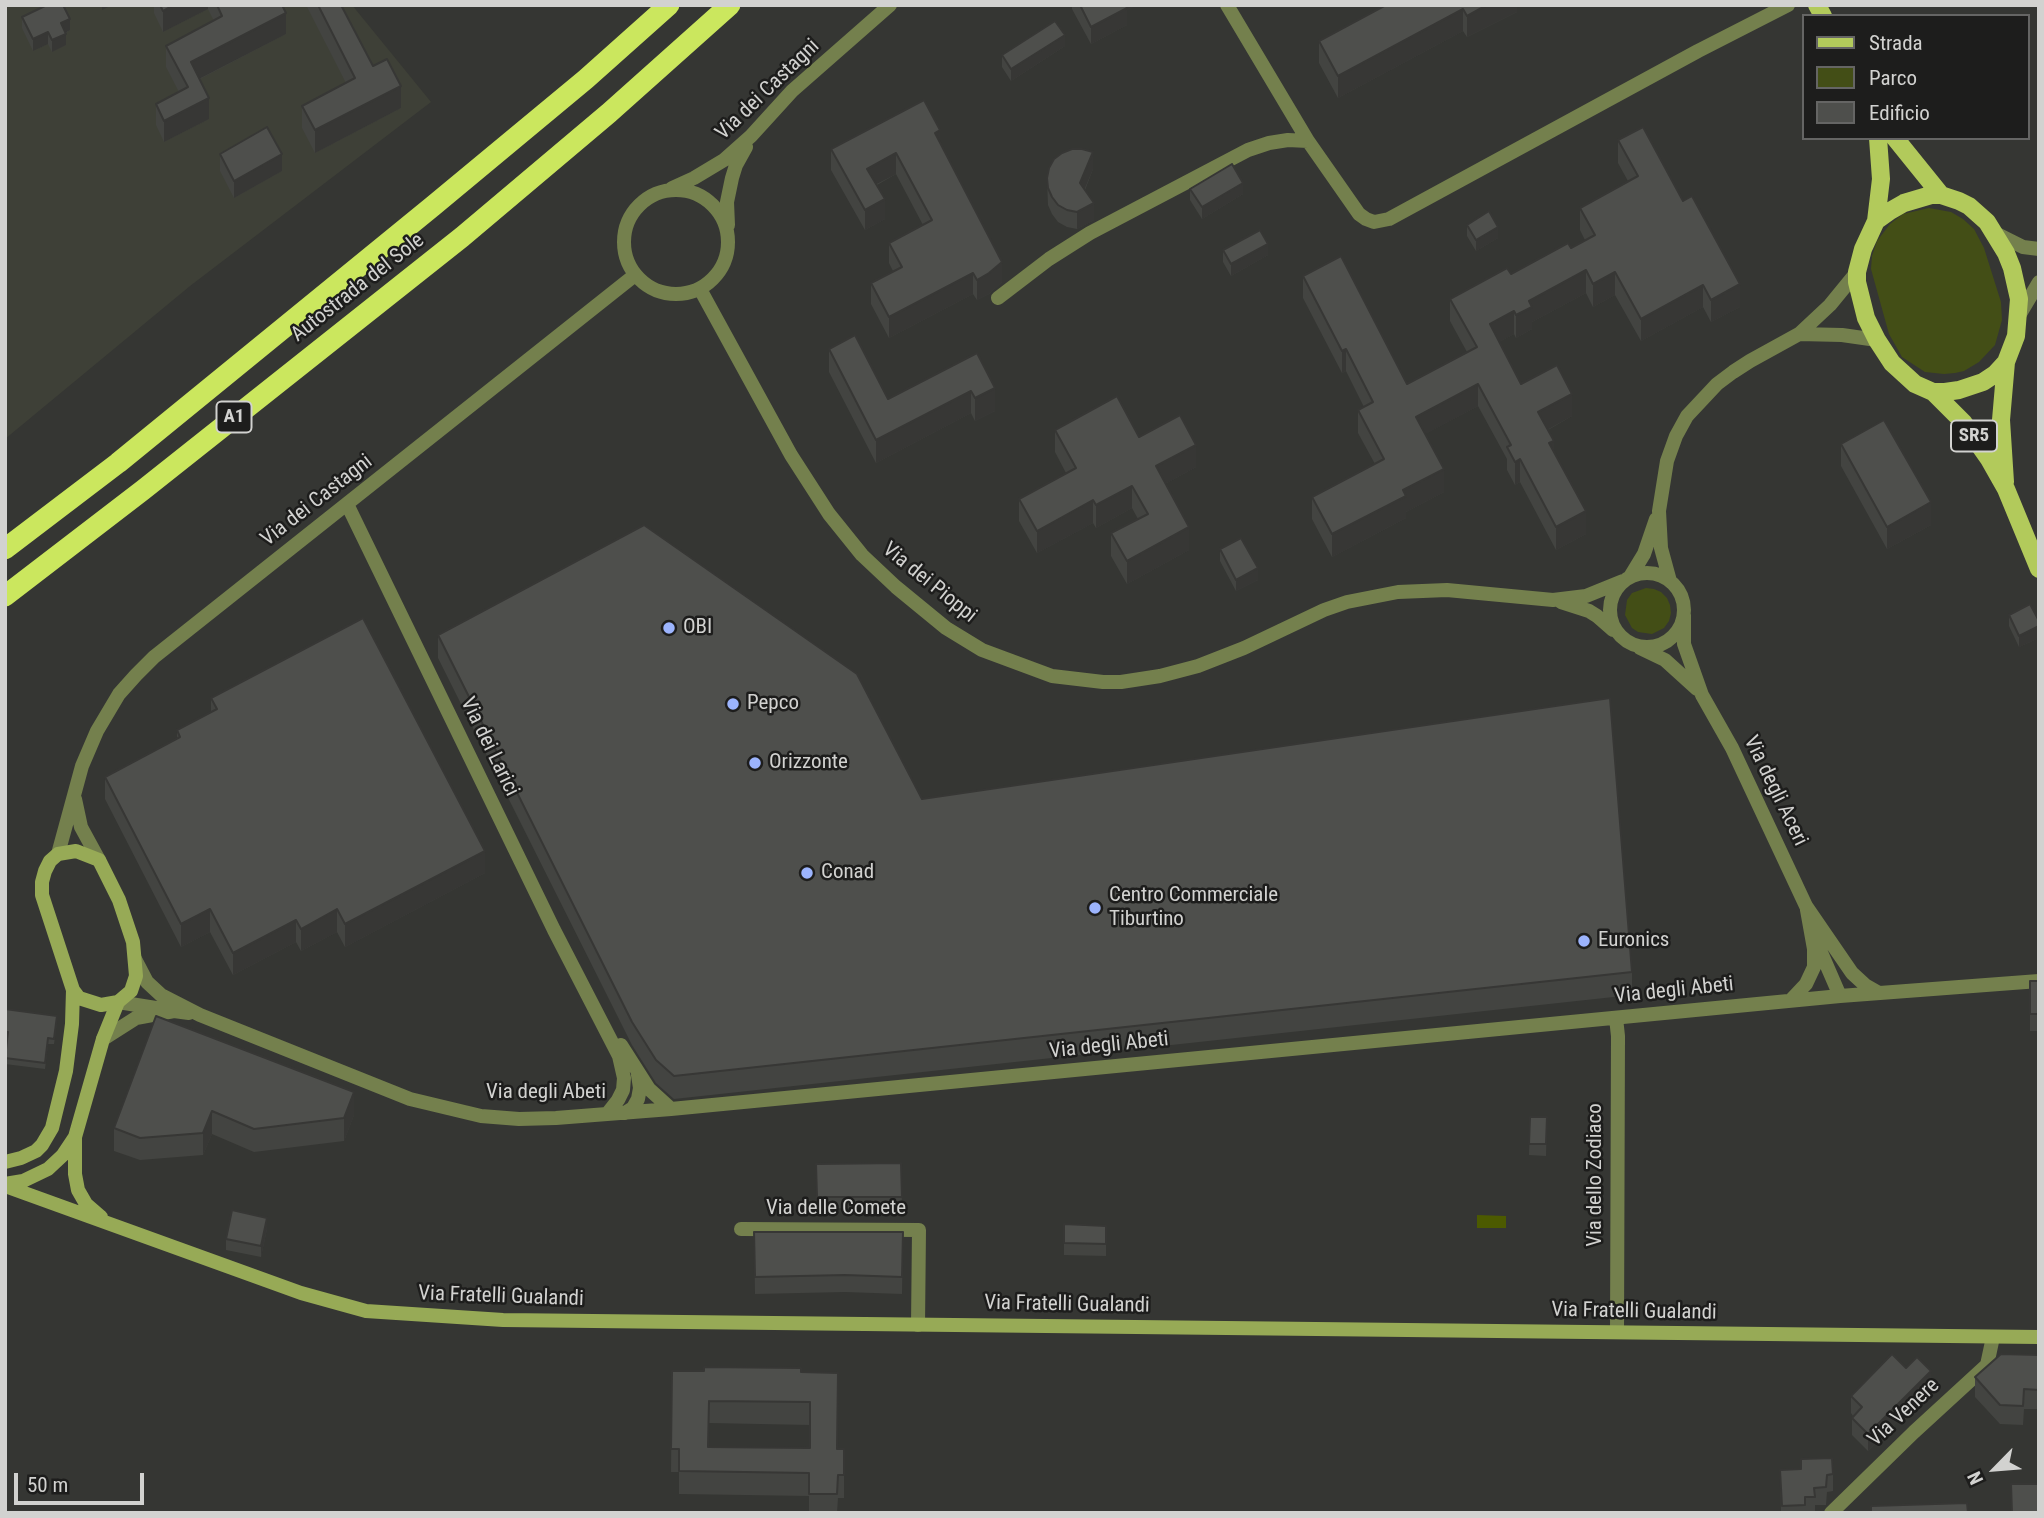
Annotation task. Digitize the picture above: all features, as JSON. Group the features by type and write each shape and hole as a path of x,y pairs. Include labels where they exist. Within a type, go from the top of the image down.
{"highway":[{"name":"Autostrada del Sole","path":"5,549 118,463 433,206 586,79 669,5"},
{"name":"Autostrada del Sole","path":"5,596 461,237 608,113 730,5"}],"main road":[{"path":"1878,140 1881,179 1876,221 1863,248 1857,272 1861,301 1877,340 1897,370 1915,384 1933,391 1972,387 1995,374 2006,362"},
{"path":"1897,140 1941,195"},
{"path":"1876,221 1904,203 1922,196 1941,195 1969,206 1987,222 2012,268 2019,299 2019,315 2014,344 2006,362 2002,390 2001,436 2006,489"},
{"name":"SR5","path":"1933,391 1972,433 2006,489 2034,550 2039,569"}],"street":[{"name":"Via dei Castagni","path":"5,1162 36,1150 52,1128 66,1070 73,990 42,895 42,882 50,861 58,854 82,766 97,731 119,694 154,657 635,275 623,248 627,221 634,210 653,194 694,178 724,160 793,91 890,5"},
{"path":"1227,5 1308,141 1355,209 1366,219 1380,222 1788,5"},
{"path":"635,275 648,287 665,294 683,295 700,289 713,280 728,253 727,202 732,178 741,153 761,124"},
{"path":"998,298 1090,233 1248,150 1279,141 1308,141"},
{"path":"665,190 683,190 700,195 714,205 724,220 728,237"},
{"path":"1994,232 2023,247 2039,248"},
{"path":"1553,600 1586,596 1627,580 1639,574 1660,576 1670,581 1678,590 1683,602 1684,615 1673,637 1650,647 1630,643 1616,631 1610,611 1616,590 1627,580 1644,554 1659,511 1667,461 1676,436 1687,416 1717,384 1749,361 1799,334 1830,305 1857,272"},
{"path":"2019,315 2039,282"},
{"name":"Via dei Pioppi","path":"700,289 791,455 844,534 877,570 946,628 982,650 1016,663 1052,676 1121,682 1198,666 1244,648 1324,610 1373,597 1424,590 1447,590 1553,600"},
{"path":"1799,334 1842,335 1877,340"},
{"name":"Via dei Larici","path":"347,505 554,930 619,1056 624,1078 623,1090 607,1114"},
{"path":"1659,511 1661,548 1670,581"},
{"name":"Via degli Aceri","path":"1553,600 1597,616 1630,643 1665,660 1702,695"},
{"name":"Via degli Aceri","path":"1684,615 1684,644 1702,695 1732,748 1806,906 1852,973 1865,985 1881,993"},
{"name":"Via dei Castagni","path":"75,797 81,828 119,901 133,942 135,958 136,976 131,992 118,1002 103,1039 75,1137 78,1191 86,1204 110,1224"},
{"path":"58,854 76,851 99,860"},
{"name":"Via degli Aceri","path":"1790,1001 1806,984 1814,967 1806,906"},
{"path":"1811,932 1840,996"},
{"name":"Via degli Abeti","path":"135,958 147,982 161,995 200,1015 376,1087 443,1108 481,1116 519,1119 643,1112 1840,996 2039,981"},
{"path":"73,990 79,998 101,1004 118,1002"},
{"name":"Via degli Abeti","path":"118,1002 200,1015"},
{"name":"Via dei Larici","path":"594,1007 656,1097 671,1109"},
{"name":"Via degli Abeti","path":"103,1039 136,1018 174,1010"},
{"name":"Via dello Zodiaco","path":"1616,1018 1617,1332"},
{"path":"625,1113 633,1108 638,1099 640,1087 637,1069"},
{"name":"Via dei Castagni","path":"5,1185 23,1181 48,1169 63,1155 75,1137"},
{"name":"Via Fratelli Gualandi","path":"5,1185 300,1293 366,1311 503,1320 2039,1337"},
{"name":"Via delle Comete","path":"741,1229 919,1230 918,1325"},
{"name":"Via Venere","path":"1831,1513 1987,1364 1993,1336"}],"shaded area":[{"path":"5,5 352,5 431,102 190,286 5,439"},
{"path":"1477,1215 1506,1216 1506,1228 1477,1228"}],"green space":[{"path":"1929,208 1951,212 1974,229 1984,248 2001,302 2002,320 1995,345 1979,362 1955,373 1925,372 1902,357 1889,334 1871,269 1877,241 1890,224 1903,214"},
{"path":"1646,588 1661,592 1670,605 1669,621 1664,628 1652,634 1638,632 1632,628 1625,615 1627,600 1632,593"}],"building":[{"path":"47,5 63,5 70,19 61,23 66,34 52,40 48,32 33,39 22,17"},
{"path":"160,5 173,5 163,11"},
{"path":"217,5 282,5 286,13 191,62 209,98 164,121 156,104 188,87 166,46 222,16"},
{"path":"318,5 341,5 373,66 387,59 401,86 315,130 302,106 355,78"},
{"path":"1080,5 1126,5 1127,8 1091,27"},
{"path":"1386,5 1487,5 1467,16 1463,9 1338,76 1319,41"},
{"path":"1055,21 1065,35 1011,69 1002,55"},
{"path":"924,100 940,130 935,133 1002,262 977,280 973,273 889,317 871,283 902,267 889,243 932,220 896,153 867,169 885,199 865,210 831,149"},
{"path":"267,127 282,154 234,181 220,154"},
{"path":"1643,127 1683,201 1692,196 1740,284 1711,300 1703,285 1641,319 1615,272 1593,284 1586,270 1529,301 1532,307 1516,315 1514,311 1490,324 1521,384 1557,365 1572,394 1538,412 1554,441 1549,443 1586,511 1556,527 1520,459 1515,462 1507,447 1511,445 1478,384 1416,417 1444,469 1403,490 1406,496 1332,534 1312,497 1384,459 1358,410 1373,402 1346,349 1342,351 1303,276 1341,256 1407,384 1477,347 1450,299 1507,268 1511,274 1568,243 1571,248 1595,235 1580,208 1638,176 1618,140"},
{"path":"1072,149 1093,152 1080,183 1094,203 1077,212 1058,205 1048,188 1047,178 1054,159"},
{"path":"1232,164 1243,183 1202,207 1190,189"},
{"path":"1489,211 1498,227 1476,240 1467,225"},
{"path":"1260,230 1268,244 1231,264 1223,250"},
{"path":"855,335 888,399 977,353 995,388 975,398 971,391 876,440 829,349"},
{"path":"1117,396 1139,437 1180,415 1196,445 1156,466 1189,527 1127,561 1111,533 1148,514 1132,486 1096,505 1093,500 1037,531 1019,499 1076,468 1055,430"},
{"path":"1884,420 1931,502 1887,527 1841,444"},
{"name":"Centro Commerciale Tiburtino","path":"644,525 857,674 922,799 1610,698 1632,972 674,1076 656,1060 632,1022 438,635"},
{"path":"1241,538 1258,568 1236,580 1220,549"},
{"path":"2030,604 2039,626 2019,636 2009,615"},
{"path":"363,618 485,851 345,924 337,909 301,929 296,920 233,953 210,909 181,924 105,777 180,737 177,730 217,709 211,698"},
{"path":"2030,981 2039,981 2039,1014 2030,1014"},
{"path":"5,1009 57,1016 54,1039 48,1038 45,1063 5,1058 8,1032 5,1032"},
{"path":"156,1016 354,1092 344,1118 254,1129 212,1111 203,1133 140,1138 114,1128"},
{"path":"1530,1117 1547,1117 1546,1144 1529,1144"},
{"path":"901,1163 902,1197 817,1197 816,1164"},
{"path":"232,1210 267,1218 261,1246 226,1239"},
{"path":"1064,1224 1106,1226 1106,1244 1064,1243"},
{"path":"754,1232 903,1232 902,1277 755,1277"},
{"path":"1892,1354 1906,1368 1917,1357 1931,1371 1868,1434 1852,1418 1862,1407 1851,1396"},
{"path":"2001,1354 2039,1355 2039,1390 2024,1389 2023,1406 2000,1405 1975,1377"},
{"path":"704,1367 801,1368 801,1372 838,1373 837,1449 844,1449 844,1475 838,1475 837,1494 809,1494 809,1473 679,1471 679,1449 671,1449 672,1371 704,1371","holes":["709,1401 810,1402 810,1448 708,1447"]},
{"path":"1832,1458 1833,1474 1827,1475 1826,1487 1814,1488 1815,1497 1805,1497 1805,1505 1782,1506 1780,1470 1801,1469 1801,1459"},
{"path":"2011,1484 2039,1484 2039,1513 2012,1513"},
{"path":"1967,1503 1968,1513 1871,1513 1871,1506"}],"place":[{"name":"OBI","path":"669,628"},
{"name":"Pepco","path":"733,704"},
{"name":"Orizzonte","path":"755,763"},
{"name":"Conad","path":"807,873"},
{"name":"Centro Commerciale Tiburtino","path":"1095,908"},
{"name":"Euronics","path":"1584,941"}]}
